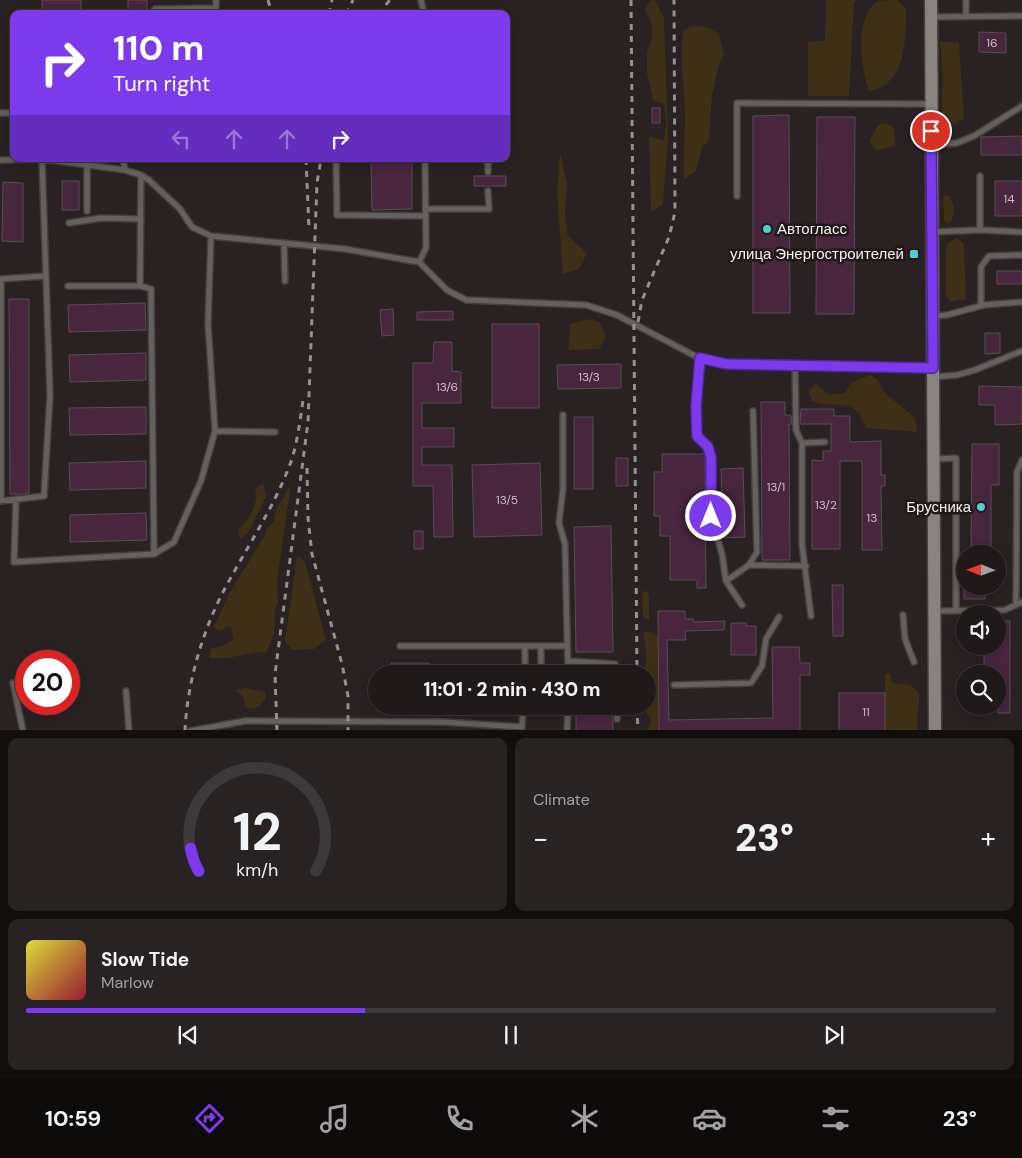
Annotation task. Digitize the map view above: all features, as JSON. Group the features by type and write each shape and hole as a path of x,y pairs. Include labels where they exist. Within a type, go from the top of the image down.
{"main road":[{"path":"931,0 935,730"}],"lane":[{"path":"966,0 966,16"},
{"path":"154,9 185,10"},
{"path":"931,17 1022,16"},
{"path":"737,196 737,104 931,104"},
{"path":"931,145 957,143 974,136 1022,106"},
{"path":"42,162 46,276 50,395 44,496 1,502 0,279 46,276"},
{"path":"64,162 125,170 141,175 180,209 192,226 211,236 345,249 419,262 448,290 466,300 586,305 617,315 700,358 726,364 933,373 966,372 1022,351"},
{"path":"124,162 125,170"},
{"path":"336,162 337,215 426,216"},
{"path":"419,262 426,248 425,162"},
{"path":"488,162 488,172"},
{"path":"86,211 87,165"},
{"path":"140,286 141,175"},
{"path":"980,176 980,230"},
{"path":"426,209 489,209 488,191"},
{"path":"69,223 101,218 140,219"},
{"path":"931,232 980,230 1022,232"},
{"path":"16,500 14,562 154,554 174,542 202,481 214,431 208,323 211,236"},
{"path":"284,244 285,281"},
{"path":"981,306 981,267 989,256 1022,255"},
{"path":"68,286 140,286 152,289 154,554"},
{"path":"933,316 946,315 981,306 1022,302"},
{"path":"700,358 696,406 697,436 708,447 711,458 711,516 722,554 726,581 742,606"},
{"path":"795,367 796,430 802,443 802,545 811,616"},
{"path":"726,581 748,565 757,552 753,411"},
{"path":"563,415 563,488 559,523 565,544 568,665"},
{"path":"214,431 275,432"},
{"path":"802,443 825,442"},
{"path":"934,459 956,458 956,605"},
{"path":"1016,604 1017,472 1022,460"},
{"path":"748,565 806,566"},
{"path":"1006,609 1022,602"},
{"path":"934,611 956,610"},
{"path":"903,614 905,639 914,662"},
{"path":"674,685 751,683 762,666 766,639 779,617"},
{"path":"400,646 567,646"},
{"path":"525,646 525,665"},
{"path":"541,646 541,665"},
{"path":"568,661 616,665"},
{"path":"13,683 23,730"},
{"path":"126,690 129,730"},
{"path":"190,730 245,721 339,720 444,722 521,729 522,715"},
{"path":"567,730 568,715"},
{"path":"618,715 618,719"}],"shaded area":[{"path":"651,0 655,0 664,18 668,138 663,204 651,212 649,137 664,140 666,124 664,104 653,100 647,73 647,51 652,39 652,25 645,9"},
{"path":"826,0 857,0 854,3 849,96 808,96 808,42 825,40"},
{"path":"897,0 906,8 906,33 902,59 891,80 882,87 869,91 861,44 865,19 870,9 877,2"},
{"path":"692,26 707,27 719,34 724,55 719,64 712,95 709,140 702,148 696,171 684,179 685,105 682,41 684,30"},
{"path":"940,41 959,43 964,118 955,125 941,124 943,80"},
{"path":"886,123 894,128 895,145 877,151 869,142 878,125"},
{"path":"560,152 567,184 565,214 568,236 587,253 579,269 563,274 557,192"},
{"path":"943,195 950,197 954,208 954,214 949,224 944,221"},
{"path":"957,238 964,244 966,299 950,302 946,295 946,249 947,243"},
{"path":"590,319 599,322 606,336 599,349 569,350 570,324"},
{"path":"870,375 877,379 884,392 915,418 917,432 866,428 855,410 843,405 821,404 812,401 808,391 816,384 829,395 845,393 851,383"},
{"path":"263,483 266,497 248,533 240,539 238,530 252,511 256,500 255,489"},
{"path":"291,484 277,581 278,603 275,610 274,634 266,653 259,652 227,658 209,658 211,648 223,646 233,640 231,626 219,631 214,627 230,592 264,537 267,528 274,521 276,510"},
{"path":"297,556 305,562 326,640 314,649 292,650 285,641"},
{"path":"646,590 649,595 649,621 643,616 642,594"},
{"path":"649,631 658,635 659,730 647,730 651,720 648,715 656,715 656,665 645,665 647,659 643,632"},
{"path":"890,673 892,683 910,685 919,693 918,730 885,730 885,674"},
{"path":"245,688 265,692 265,700 255,709 245,707 244,698 235,690"}],"building":[{"path":"42,0 81,0 81,10 42,10"},
{"path":"128,0 147,0 147,10 128,10"},
{"path":"979,32 1006,33 1006,53 979,52"},
{"path":"652,108 660,108 660,123 652,123"},
{"path":"789,115 790,313 753,313 753,116"},
{"path":"817,117 855,117 854,314 816,314"},
{"path":"1022,136 1022,155 981,155 981,137"},
{"path":"371,162 412,162 412,209 372,210"},
{"path":"474,176 506,176 506,186 474,186"},
{"path":"62,181 79,181 79,210 62,210"},
{"path":"995,181 1022,181 1022,216 995,216"},
{"path":"3,182 23,183 23,242 2,241"},
{"path":"997,271 1022,271 1022,284 997,284"},
{"path":"9,299 29,299 29,493 27,494 10,494"},
{"path":"145,303 146,330 69,332 68,305"},
{"path":"393,309 394,335 382,336 380,310"},
{"path":"453,311 453,320 417,320 417,312"},
{"path":"492,324 539,324 539,408 492,408"},
{"path":"985,333 1000,333 1000,353 985,354"},
{"path":"434,342 452,342 452,371 461,372 461,403 422,403 422,428 454,428 454,447 422,447 422,465 452,465 453,537 434,537 433,486 413,486 413,363 433,363"},
{"path":"146,353 146,380 70,382 69,355"},
{"path":"621,364 621,388 558,389 557,365"},
{"path":"979,386 1022,387 1022,424 995,425 995,405 979,405"},
{"path":"761,402 785,402 785,415 791,415 792,424 789,424 790,560 762,560"},
{"path":"146,407 146,434 70,435 69,408"},
{"path":"801,409 834,409 834,416 850,416 850,442 881,441 881,475 885,475 885,486 881,486 882,550 862,550 862,461 840,461 840,549 812,549 812,460 823,461 823,451 831,451 831,424 800,424"},
{"path":"574,417 593,417 593,489 574,489"},
{"path":"972,444 999,444 999,485 991,485 991,545 971,545"},
{"path":"662,454 705,454 706,588 697,588 697,580 670,580 670,536 660,536 660,516 654,516 654,472 662,472"},
{"path":"616,458 628,458 628,486 616,486"},
{"path":"146,461 146,488 70,490 69,463"},
{"path":"540,463 542,535 474,537 472,465"},
{"path":"743,468 745,537 723,538 721,469"},
{"path":"146,513 147,540 70,542 70,515"},
{"path":"611,526 613,652 576,652 574,527"},
{"path":"414,531 423,531 423,549 414,549"},
{"path":"832,585 843,585 843,636 833,636"},
{"path":"964,595 985,595 985,599 964,599"},
{"path":"658,611 685,611 685,619 693,619 694,622 725,621 724,630 685,631 686,640 667,640 669,720 773,718 772,647 799,647 800,663 810,663 810,675 800,675 800,730 659,730"},
{"path":"1006,621 1010,621 1010,713 1006,713 1006,665 984,665 984,655 1006,655"},
{"path":"731,623 746,623 746,626 756,626 756,655 731,655"},
{"path":"391,663 429,663 429,665 391,665"},
{"path":"839,693 885,693 885,730 839,730"},
{"path":"576,715 613,715 613,730 576,730"}],"railway":[{"path":"268,0 271,10"},
{"path":"330,10 332,0"},
{"path":"348,10 353,0"},
{"path":"381,10 390,0"},
{"path":"631,0 637,665"},
{"path":"638,322 642,300 669,237 675,212 674,0"},
{"path":"306,162 309,229"},
{"path":"277,730 275,674 308,422 317,183 320,162"},
{"path":"185,730 192,677 208,624 223,592 266,515 289,467 296,443 303,400"},
{"path":"307,468 308,518 312,554 342,664 348,696 348,730"},
{"path":"637,715 638,730"}],"place":[{"name":"Автогласс","path":"767,229"},
{"name":"улица Энергостроителей","path":"914,254"},
{"name":"Брусника","path":"981,507"}],"route":[{"path":"711,516 711,458 708,447 697,436 696,406 700,358 726,364 828,368 933,368 931,131"}]}
